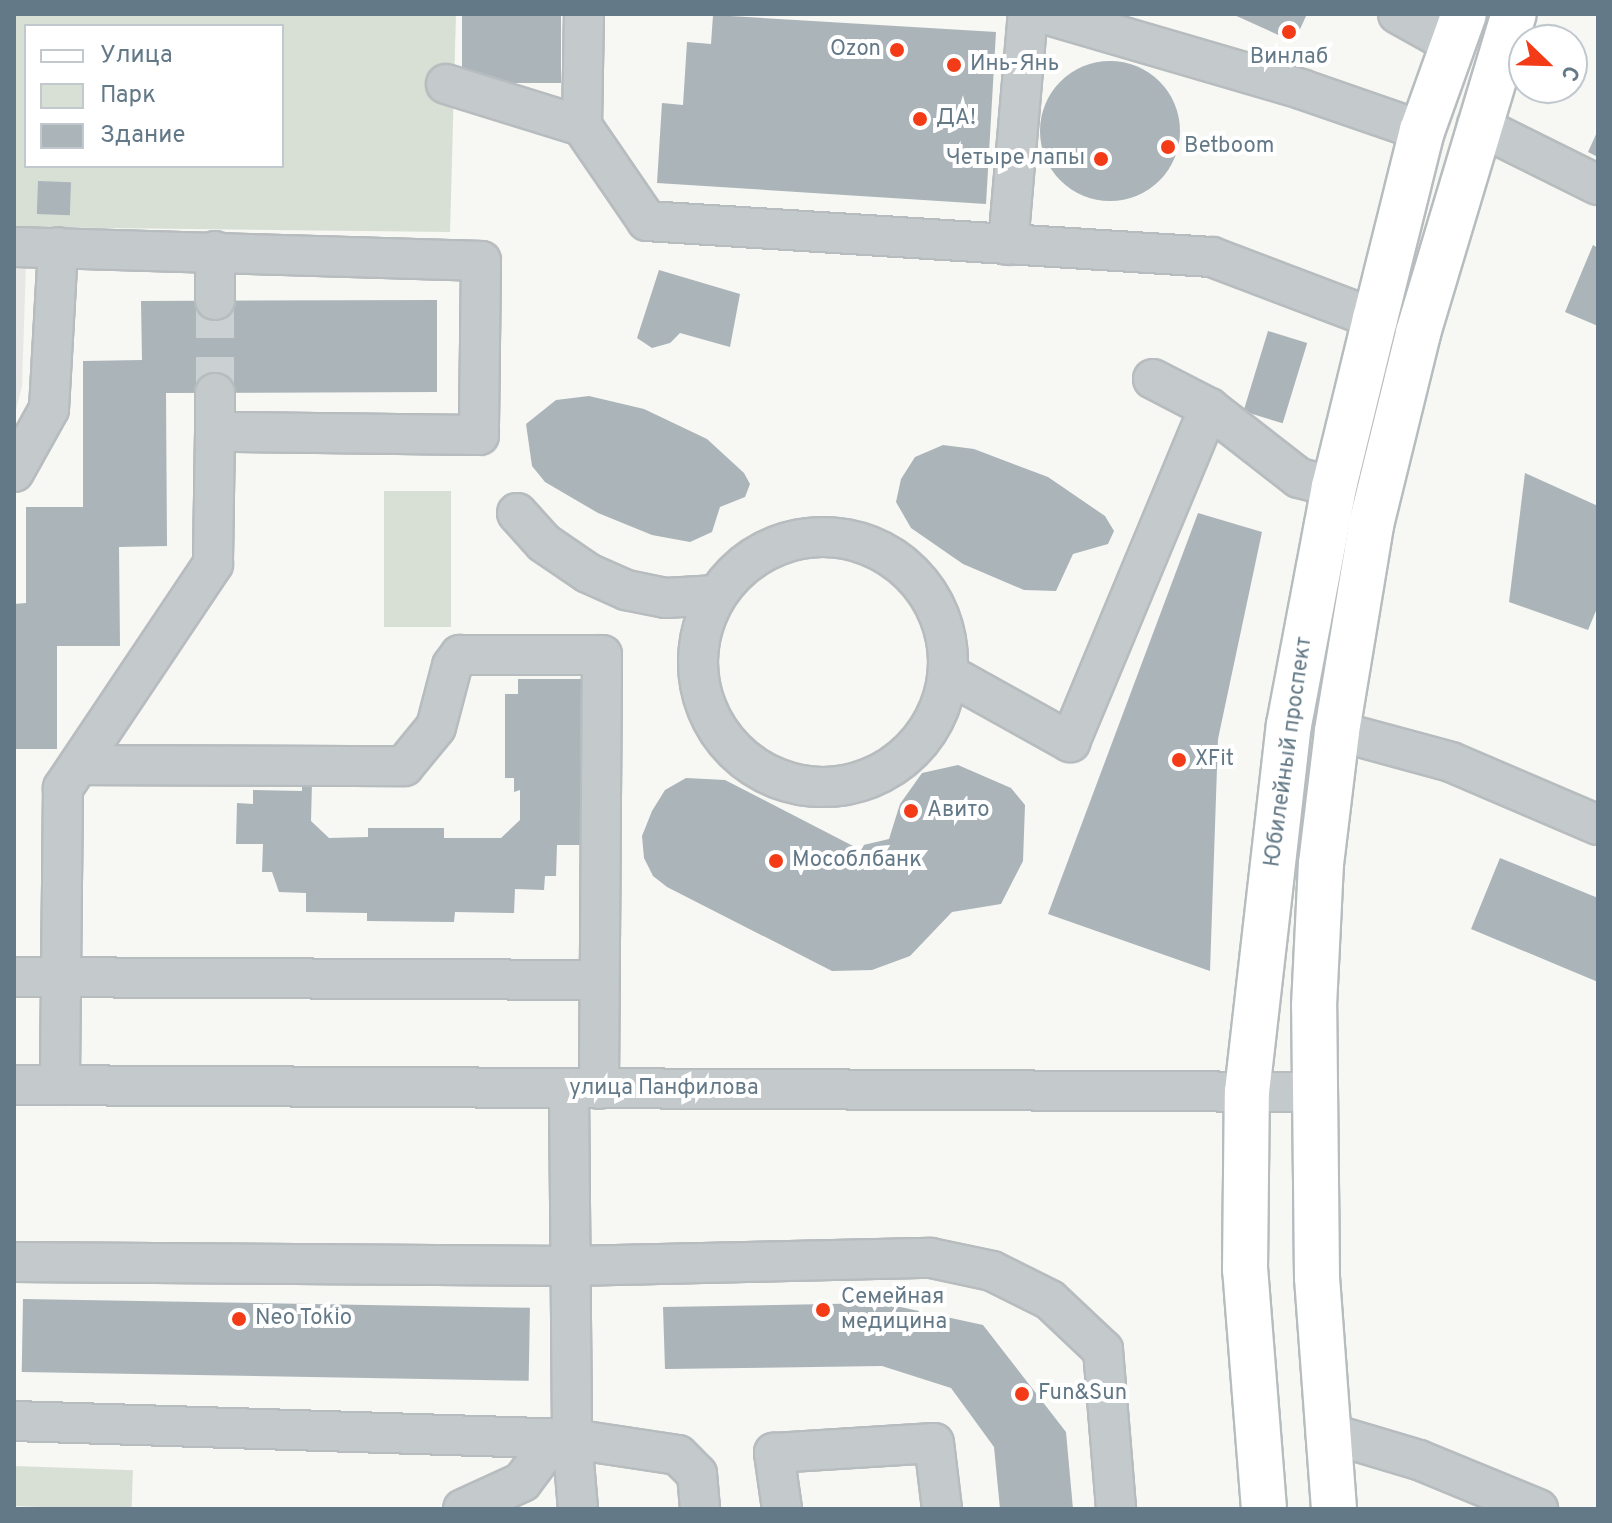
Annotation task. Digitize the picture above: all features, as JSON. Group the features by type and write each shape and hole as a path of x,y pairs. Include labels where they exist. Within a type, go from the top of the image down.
{"main road":[{"name":"Юбилейный проспект","path":"1334,1509 1325,1432 1314,1092 1321,864 1337,731 1371,525 1418,333 1477,125 1514,14"},
{"name":"Юбилейный проспект","path":"1264,1509 1245,1270 1247,1092 1289,725 1334,487 1422,131 1458,29"}],"street":[{"path":"584,14 582,126 647,221 1212,257 1375,319"},
{"path":"1008,245 1028,14"},
{"path":"1045,14 1301,89 1422,131"},
{"path":"1398,14 1458,29"},
{"path":"446,84 582,126"},
{"path":"1477,125 1598,185"},
{"path":"14,247 481,261 479,435 215,432"},
{"path":"14,472 49,409 58,247"},
{"path":"215,251 215,300"},
{"path":"1153,379 1209,408 1299,478 1334,487"},
{"path":"60,1085 63,788 213,564 215,393"},
{"path":"948,674 1070,742 1209,408"},
{"path":"517,513 544,543 588,573 626,590 666,598 716,595"},
{"path":"826,536 868,544 905,567 931,598 945,635 948,674 937,712 916,745 885,771 848,785 809,787 770,776 738,754 711,720 698,679 700,635 716,595 745,562 784,542 826,536"},
{"path":"79,765 404,766 436,727 452,666 460,655 602,655 599,980 584,1088 564,1439 578,1509"},
{"path":"1337,731 1451,762 1598,825"},
{"path":"14,977 599,980"},
{"name":"улица Панфилова","path":"14,1085 1314,1092"},
{"path":"14,1262 572,1266 931,1258 992,1271 1050,1300 1103,1350 1116,1509"},
{"path":"14,1421 564,1439 678,1455 697,1474 700,1509"},
{"path":"1325,1432 1419,1460 1538,1509"},
{"path":"463,1509 522,1482 564,1439"},
{"path":"782,1509 774,1453 934,1443 942,1509"}],"shaded area":[{"path":"14,264 26,264 22,386 14,418"}],"green space":[{"path":"14,14 456,14 450,232 14,227"},
{"path":"384,491 451,491 451,627 384,627"},
{"path":"14,1466 133,1470 132,1509 14,1506"}],"building":[{"path":"462,14 561,14 561,83 462,83"},
{"path":"1232,14 1307,14 1294,42"},
{"path":"713,15 996,32 986,204 657,183 662,103 683,105 687,42 711,44"},
{"path":"1110,61 1137,66 1160,81 1175,104 1180,131 1175,158 1160,181 1137,196 1110,201 1083,196 1060,181 1045,158 1040,131 1045,104 1060,81 1083,66"},
{"path":"1598,130 1598,157 1588,152"},
{"path":"38,181 71,182 70,215 37,214"},
{"path":"1593,245 1598,248 1598,326 1565,312"},
{"path":"659,270 740,294 730,347 680,333 670,343 652,348 637,338"},
{"path":"437,300 437,392 166,393 167,546 119,547 120,646 57,646 57,749 14,749 14,604 26,603 26,507 83,507 83,361 142,360 141,301"},
{"path":"1268,331 1307,343 1283,423 1243,411"},
{"path":"589,396 644,409 707,439 744,473 750,484 745,497 720,507 712,532 690,542 652,535 598,513 545,482 532,466 526,424 556,400"},
{"path":"943,445 974,449 1048,477 1105,516 1114,531 1108,544 1073,554 1056,591 1024,590 963,564 911,528 896,502 901,479 915,457"},
{"path":"1525,473 1598,506 1598,606 1588,630 1509,602"},
{"path":"1198,513 1262,532 1218,739 1210,971 1048,914"},
{"path":"518,679 581,679 581,696 590,695 590,763 582,763 581,807 592,807 591,845 557,845 556,876 545,876 544,890 515,889 514,913 455,912 454,922 367,921 367,913 306,912 306,893 279,892 272,872 262,872 263,844 236,844 237,803 253,804 253,790 302,791 302,782 312,782 311,821 329,838 368,837 368,828 444,828 444,838 501,838 520,820 520,790 514,792 514,778 505,778 505,694 518,694"},
{"path":"958,765 1011,788 1025,805 1023,861 1001,904 952,912 910,956 872,970 832,971 667,887 653,876 644,858 642,836 652,811 665,790 686,778 725,780 855,847 889,839 900,804 922,773"},
{"path":"1500,858 1598,898 1598,982 1471,929"},
{"path":"23,1299 530,1308 529,1381 22,1372"},
{"path":"882,1303 983,1325 1066,1432 1073,1509 1000,1509 994,1447 951,1388 882,1366 665,1369 663,1307"}],"tunnel":[{"path":"215,300 215,393"}],"place":[{"name":"Винлаб","path":"1289,32"},
{"name":"Ozon","path":"897,50"},
{"name":"Инь-Янь","path":"954,65"},
{"name":"ДА!","path":"920,119"},
{"name":"Betboom","path":"1168,147"},
{"name":"Четыре лапы","path":"1101,159"},
{"name":"XFit","path":"1179,760"},
{"name":"Авито","path":"911,811"},
{"name":"Мособлбанк","path":"776,861"},
{"name":"Семейная медицина","path":"823,1310"},
{"name":"Neo Tokio","path":"239,1319"},
{"name":"Fun&Sun","path":"1022,1394"}]}
